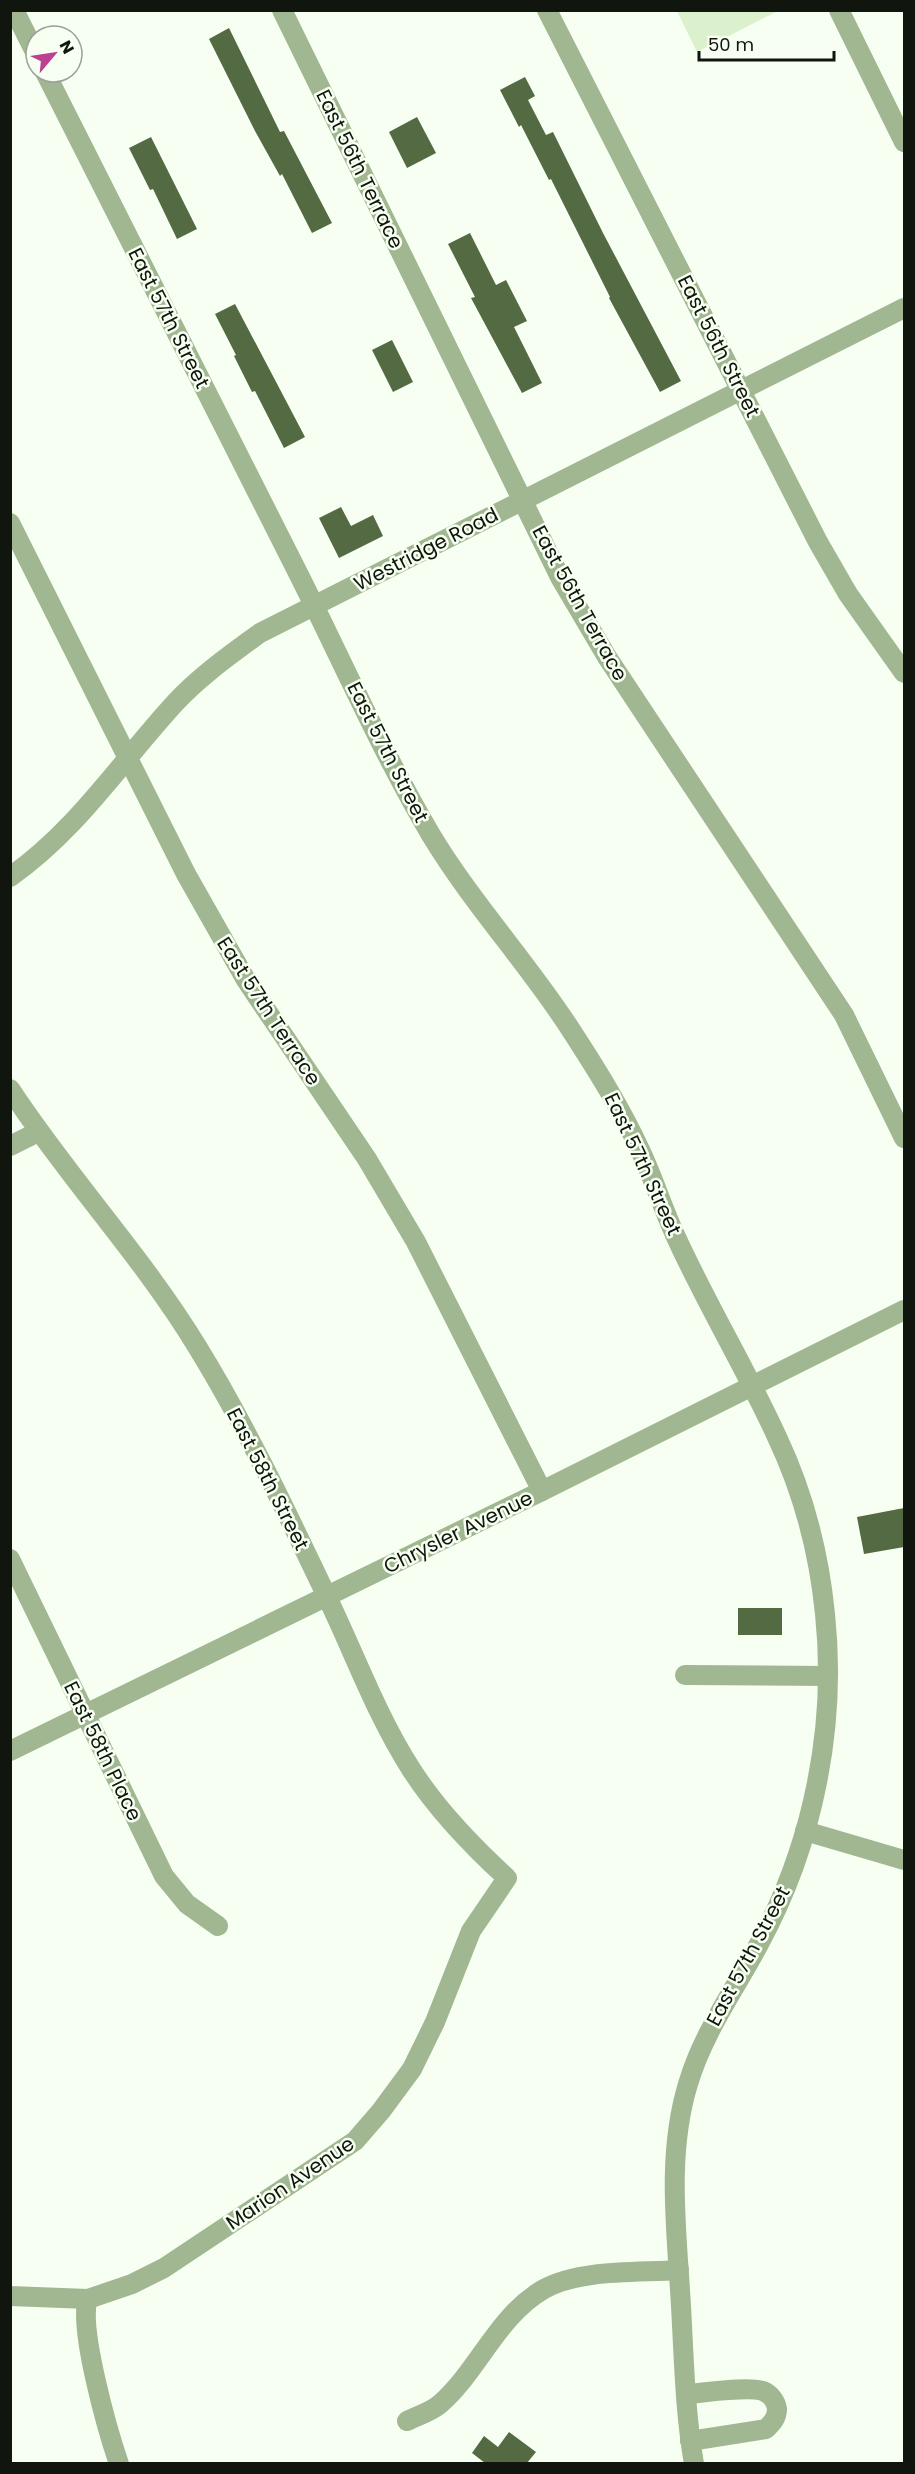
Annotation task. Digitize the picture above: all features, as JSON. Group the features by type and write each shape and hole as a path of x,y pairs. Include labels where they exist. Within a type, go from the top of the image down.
{"street":[{"path":"14,10 24,30"},
{"name":"East 56th Terrace","path":"282,10 561,579 607,657 844,1016 904,1138"},
{"name":"East 56th Street","path":"547,10 818,542 848,594 904,673"},
{"path":"839,10 904,142"},
{"name":"East 57th Street","path":"51,84 314,605 390,761 433,837 481,910 564,1020 606,1084 642,1152 676,1238 780,1442 801,1498 811,1537 825,1616 828,1676 819,1773 806,1831 787,1886 761,1941 710,2028 685,2092 678,2126 675,2160 680,2270"},
{"name":"Westridge Road","path":"10,877 31,862 75,822 176,702 215,665 260,633 904,308"},
{"name":"East 57th Terrace","path":"10,523 186,874 246,980 367,1159 416,1242 542,1491"},
{"name":"East 58th Street","path":"10,1089 38,1132 140,1263 198,1347 238,1418 410,1768 468,1841 507,1878"},
{"path":"10,1146 38,1132"},
{"name":"Chrysler Avenue","path":"10,1750 542,1491 904,1310"},
{"name":"East 58th Place","path":"10,1559 164,1876 188,1904 218,1926"},
{"path":"685,1675 828,1676"},
{"path":"806,1831 904,1860"},
{"name":"Marion Avenue","path":"10,2296 88,2299 132,2284 164,2268 355,2141 381,2111 411,2069 435,2022 471,1931 507,1878"},
{"path":"407,2421 437,2406 455,2390 501,2326 518,2307 544,2289 569,2280 594,2275 680,2270 686,2394 694,2463"},
{"path":"88,2299 85,2308 88,2341 106,2427 119,2463"},
{"path":"686,2394 755,2390 769,2394 775,2401 777,2409 772,2423 766,2428 690,2441"}],"green space":[{"path":"677,11 778,11 697,52"}],"building":[{"path":"229,28 280,132 284,131 332,223 312,233 282,174 280,176 255,131 209,39"},
{"path":"525,77 535,96 528,100 546,135 553,132 681,381 660,392 609,298 551,179 549,180 500,90"},
{"path":"417,117 436,153 407,168 389,132"},
{"path":"151,137 197,229 177,239 153,189 150,190 129,148"},
{"path":"470,233 496,285 506,280 527,321 514,327 542,383 522,393 471,298 475,297 448,244"},
{"path":"235,304 305,437 284,448 255,391 252,392 215,314"},
{"path":"392,340 413,382 393,392 372,350"},
{"path":"341,507 351,526 373,515 383,536 339,558 319,518"},
{"path":"904,1508 904,1547 864,1554 857,1517"},
{"path":"738,1608 782,1608 782,1635 738,1635"},
{"path":"509,2432 536,2452 527,2463 485,2463 472,2453 484,2436 498,2447"}]}
